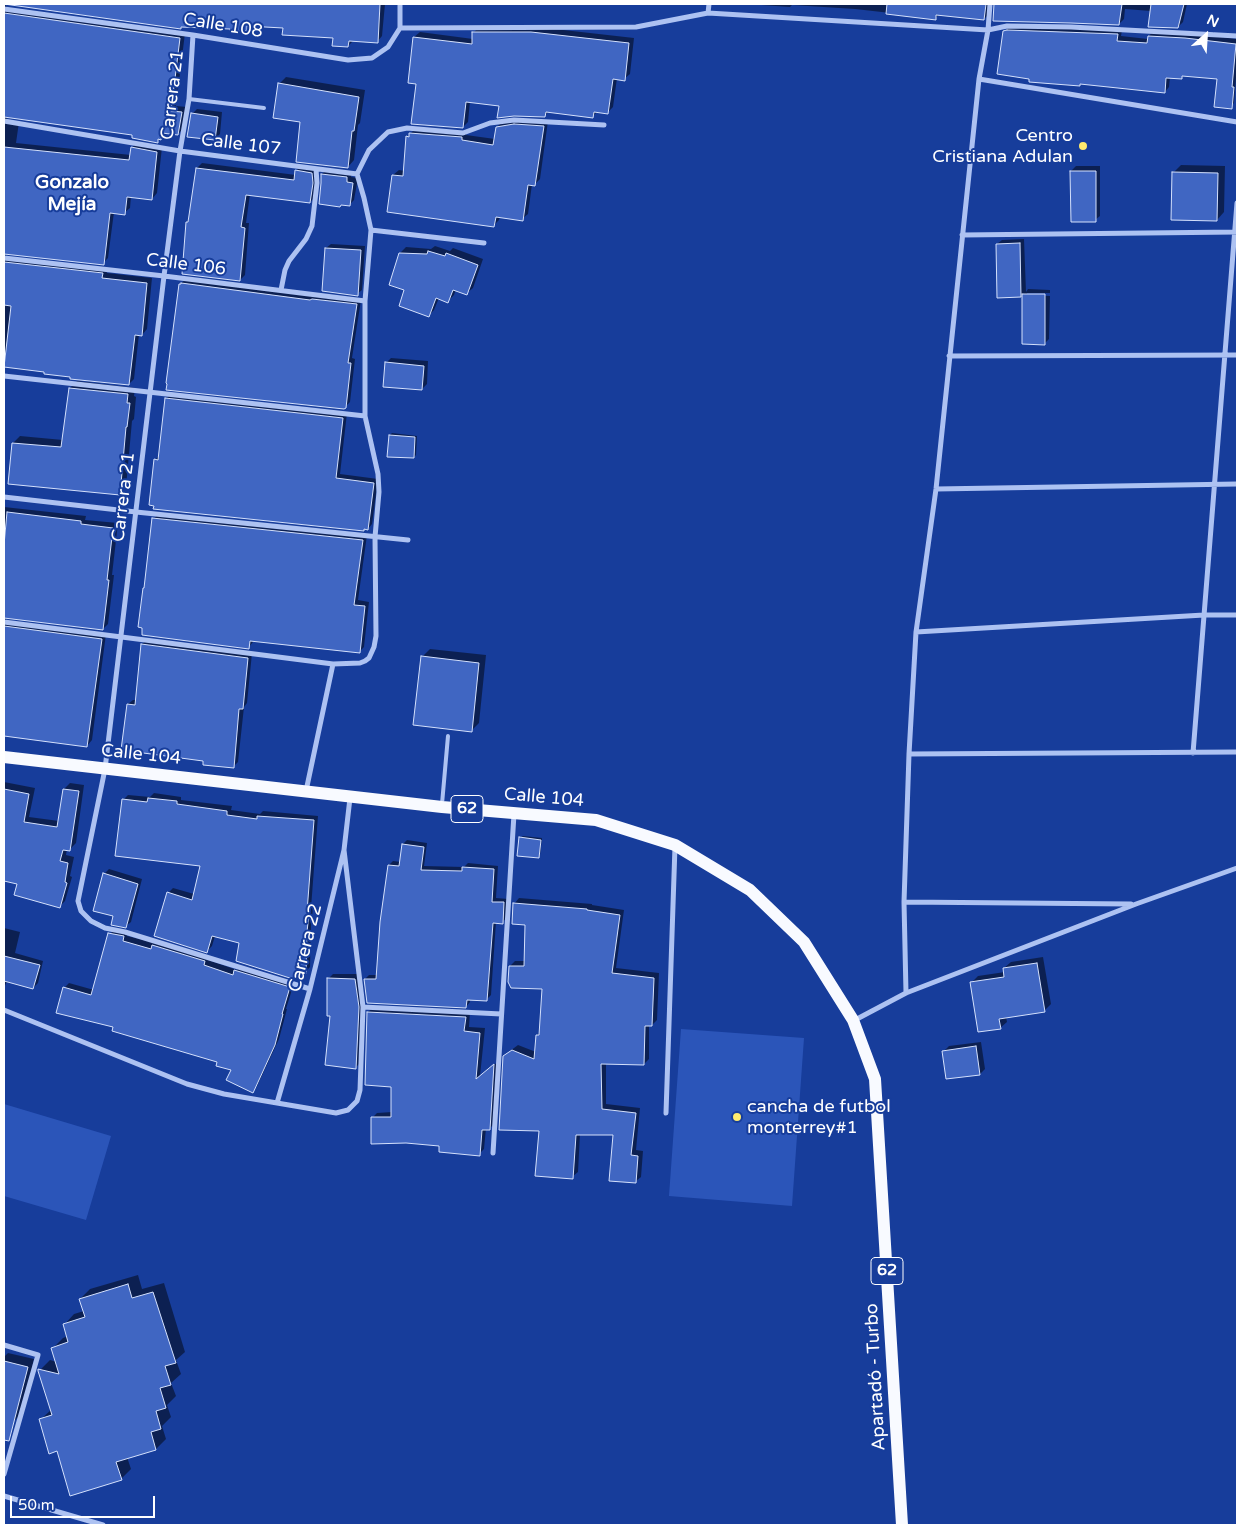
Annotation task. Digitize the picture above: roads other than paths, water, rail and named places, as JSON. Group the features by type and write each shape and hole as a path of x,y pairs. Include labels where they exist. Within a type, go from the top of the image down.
{"main road":[{"name":"Calle 104","path":"4,757 514,814 596,820 675,845 750,890 804,942 853,1020"},
{"name":"Apartadó - Turbo","path":"853,1020 875,1079 902,1525"}],"street":[{"path":"400,4 400,28 636,27 708,13 988,30 1007,26 1072,27 1237,36"},
{"path":"708,13 709,4"},
{"path":"906,993 904,902 909,754 916,632 936,489 979,79 988,30 990,4"},
{"name":"Calle 108","path":"4,9 194,35 348,60 372,58 388,47 400,28"},
{"name":"Carrera 21","path":"194,35 189,99 164,276 105,769 78,902 82,911 91,921 105,928 125,932 310,989"},
{"path":"979,79 1237,122"},
{"path":"4,622 333,664 360,664 369,658 376,636 375,537 379,492 378,474 365,416 364,301 371,230 357,174 369,150 388,132 407,128 463,132 490,123 514,120 604,125"},
{"name":"Calle 107","path":"4,121 180,152 357,174"},
{"path":"281,290 289,261 306,239 312,226 316,208 316,169"},
{"path":"1193,753 1237,202"},
{"path":"371,230 484,243"},
{"path":"962,235 1236,232"},
{"name":"Calle 106","path":"4,258 364,301"},
{"path":"950,356 1237,355"},
{"path":"4,376 365,416"},
{"path":"936,489 1237,484"},
{"path":"4,497 408,540"},
{"path":"916,632 1204,615 1237,615"},
{"path":"306,791 333,664"},
{"path":"909,754 1237,752"},
{"name":"Carrera 22","path":"277,1103 310,989 344,850 350,796"},
{"path":"493,1153 514,814"},
{"path":"666,1113 675,845"},
{"path":"4,1010 187,1084 224,1094 336,1113 348,1110 357,1101 360,1090 363,1007 344,850"},
{"path":"853,1020 906,993 1136,904 1237,868"},
{"path":"904,902 1136,904"},
{"path":"363,1007 501,1014"},
{"path":"4,1346 38,1355 4,1474"},
{"path":"4,1496 103,1525"}],"lane":[{"path":"189,99 264,108"},
{"path":"442,806 448,736"}],"place":[{"name":"Centro Cristiana Adulan","path":"1083,146"},
{"name":"cancha de futbol monterrey#1","path":"737,1117"}],"district":[{"name":"Gonzalo Mejía","path":"72,194"}]}
